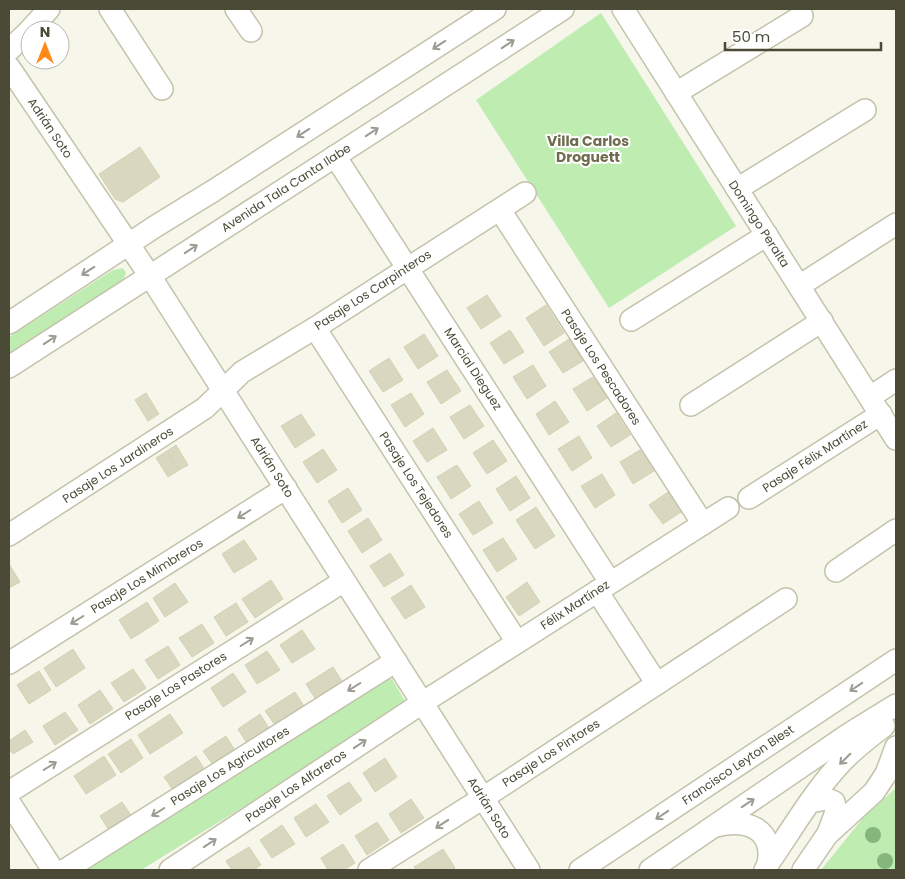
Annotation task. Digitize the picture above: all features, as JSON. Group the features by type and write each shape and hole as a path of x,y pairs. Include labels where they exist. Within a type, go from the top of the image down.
{"street":[{"path":"9,50 49,9"},
{"path":"110,9 162,89"},
{"path":"236,9 251,31"},
{"path":"9,324 129,244 495,9"},
{"name":"Avenida Tala Canta Ilabe","path":"9,367 563,9"},
{"name":"Domingo Peralta","path":"622,9 896,439"},
{"path":"676,93 802,16"},
{"name":"Adrián Soto","path":"9,67 150,276 529,870"},
{"path":"737,189 865,110"},
{"name":"Marcial Dieguez","path":"335,156 407,268 604,587"},
{"name":"Pasaje Los Carpinteros","path":"223,390 242,372 315,328 525,193"},
{"name":"Pasaje Los Pescadores","path":"500,210 703,524"},
{"path":"799,286 896,224"},
{"path":"631,320 767,235"},
{"path":"691,405 822,321"},
{"name":"Pasaje Los Tejedores","path":"315,328 517,642"},
{"name":"Pasaje Félix Martínez","path":"749,498 875,406 896,380"},
{"name":"Pasaje Los Jardineros","path":"9,535 205,408 223,390"},
{"name":"Pasaje Los Mimbreros","path":"9,664 286,488"},
{"name":"Félix Martínez","path":"422,703 728,508"},
{"path":"836,571 896,530"},
{"name":"Pasaje Los Pastores","path":"9,792 344,581"},
{"path":"604,587 657,684"},
{"name":"Pasaje Los Pintores","path":"369,870 483,798 786,599"},
{"name":"Francisco Leyton Blest","path":"580,870 896,660"},
{"name":"Pasaje Los Agricultores","path":"65,870 396,661"},
{"name":"Pasaje Los Alfareros","path":"170,870 422,703"},
{"path":"650,870 850,734 896,705"},
{"path":"767,867 832,772 849,754 896,717"},
{"path":"804,870 827,835 874,792 886,774 896,747"},
{"path":"810,802 827,799 831,800 835,805 836,812 827,835"},
{"path":"9,802 53,870"},
{"path":"713,827 736,823 751,826 758,830 764,836 768,847 769,859 767,867"}],"green space":[{"name":"Villa Carlos Droguett","path":"601,13 736,226 609,308 476,100"},
{"path":"123,268 126,273 123,280 9,354 9,337 113,270"},
{"path":"392,679 405,701 402,709 141,870 81,870 382,680"},
{"path":"896,788 896,870 821,870 863,818"}],"building":[{"path":"140,147 160,177 123,202 115,199 99,174"},
{"path":"487,295 501,316 481,329 467,308"},
{"path":"546,305 564,333 544,346 526,318"},
{"path":"510,330 524,352 504,364 490,343"},
{"path":"424,334 438,356 418,369 404,347"},
{"path":"569,339 583,361 563,373 549,352"},
{"path":"389,358 403,380 383,392 369,371"},
{"path":"533,365 546,386 527,399 513,377"},
{"path":"447,370 461,391 441,404 427,382"},
{"path":"593,377 607,398 587,411 573,389"},
{"path":"146,393 159,414 148,421 135,400"},
{"path":"411,393 424,414 405,427 391,405"},
{"path":"555,401 569,422 549,435 536,414"},
{"path":"470,405 484,426 464,439 450,417"},
{"path":"616,413 630,435 611,447 597,426"},
{"path":"301,414 315,435 295,448 281,426"},
{"path":"433,428 447,450 427,462 413,441"},
{"path":"579,436 592,458 572,471 558,449"},
{"path":"493,440 507,461 487,474 473,453"},
{"path":"176,445 188,465 179,470 167,451"},
{"path":"323,449 337,470 317,483 303,462"},
{"path":"640,450 654,471 633,484 620,462"},
{"path":"167,451 179,470 168,477 156,458"},
{"path":"457,465 471,486 451,499 437,477"},
{"path":"602,474 615,495 595,508 581,486"},
{"path":"516,476 530,498 510,511 496,489"},
{"path":"348,488 362,510 342,523 328,501"},
{"path":"671,490 684,510 663,524 649,505"},
{"path":"479,501 493,523 473,535 459,514"},
{"path":"536,507 555,536 535,549 516,520"},
{"path":"368,518 382,540 362,553 348,531"},
{"path":"503,538 517,559 497,572 483,550"},
{"path":"244,540 257,559 234,573 222,554"},
{"path":"390,553 404,575 384,587 370,566"},
{"path":"9,564 20,582 9,588"},
{"path":"271,580 283,599 255,618 242,599"},
{"path":"527,582 540,602 519,616 506,597"},
{"path":"175,583 188,602 165,617 153,598"},
{"path":"411,585 425,607 405,619 391,598"},
{"path":"147,602 159,621 131,639 119,620"},
{"path":"236,603 248,622 226,636 214,617"},
{"path":"202,624 214,643 192,657 179,638"},
{"path":"302,630 315,649 292,663 280,645"},
{"path":"168,646 180,665 158,679 145,660"},
{"path":"73,649 85,668 56,687 44,668"},
{"path":"267,651 280,670 257,684 245,665"},
{"path":"333,667 345,686 318,703 306,684"},
{"path":"133,669 146,688 124,702 111,683"},
{"path":"39,671 51,690 29,704 17,685"},
{"path":"233,673 246,692 223,707 211,688"},
{"path":"100,690 113,709 90,724 78,705"},
{"path":"295,692 307,711 278,729 265,711"},
{"path":"65,712 78,730 55,745 43,726"},
{"path":"170,714 183,733 150,754 138,735"},
{"path":"260,714 272,733 250,748 238,729"},
{"path":"25,730 33,742 13,754 9,748 9,741"},
{"path":"226,736 238,755 216,769 203,751"},
{"path":"131,739 143,758 121,773 108,754"},
{"path":"104,756 116,775 86,794 74,776"},
{"path":"196,756 208,775 177,796 164,777"},
{"path":"385,758 397,777 375,792 363,773"},
{"path":"349,782 362,800 340,815 327,796"},
{"path":"411,799 424,818 401,833 389,814"},
{"path":"122,802 135,821 112,835 100,816"},
{"path":"316,804 329,822 306,837 294,818"},
{"path":"377,822 389,840 367,855 355,836"},
{"path":"282,825 295,844 272,858 260,840"},
{"path":"343,844 355,863 344,870 328,870 321,858"},
{"path":"249,847 261,865 254,870 232,870 226,861"},
{"path":"443,849 455,868 452,870 416,870 414,867"}],"district":[{"name":"Villa Carlos Droguett","path":"588,150"}]}
